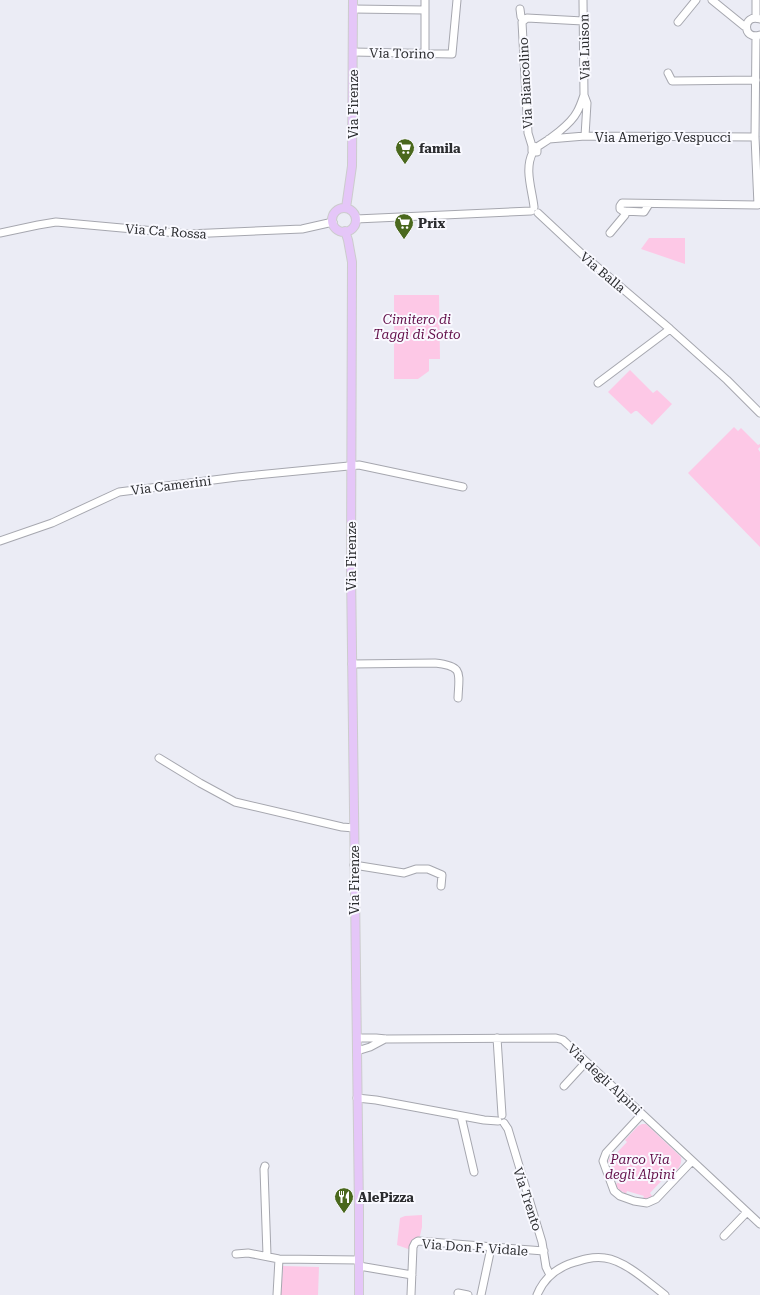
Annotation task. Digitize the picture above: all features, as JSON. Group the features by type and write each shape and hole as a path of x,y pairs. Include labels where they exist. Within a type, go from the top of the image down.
{"main road":[{"name":"Via Firenze","path":"346,208 352,166 353,0"},
{"path":"346,208 353,211 356,219 352,229 345,231 338,230 332,218 336,211 346,208"},
{"name":"Via Firenze","path":"345,231 352,262 352,664 359,1295"}],"street":[{"path":"425,0 425,53"},
{"name":"Via Torino","path":"353,52 452,54 457,0"},
{"name":"Via Luison","path":"534,148 549,139 577,113 584,95 583,0"},
{"path":"678,22 696,0"},
{"path":"610,233 625,215 625,212 620,208 622,203 758,205 755,137 758,35 749,33 746,27 712,0"},
{"path":"746,27 749,20 758,19 756,0"},
{"path":"353,9 425,10"},
{"name":"Via Biancolino","path":"520,10 521,17 524,19"},
{"name":"Via Biancolino","path":"524,19 583,21"},
{"name":"Via Biancolino","path":"524,19 522,22 528,133 530,143 534,148"},
{"path":"668,73 672,80 756,80"},
{"name":"Via Luison","path":"584,95 586,103 585,136"},
{"path":"577,113 583,116 585,126"},
{"path":"562,128 564,134 571,137"},
{"name":"Via Amerigo Vespucci","path":"549,139 585,136 755,137"},
{"path":"356,219 534,211 529,165 534,148"},
{"name":"Via Balla","path":"534,211 670,329 727,380 760,413"},
{"name":"Via Ca' Rossa","path":"0,233 56,222 188,234 302,229 333,222"},
{"path":"598,383 670,329"},
{"path":"351,465 364,465 464,487"},
{"name":"Via Camerini","path":"0,541 52,523 119,492 237,477 351,465"},
{"path":"352,664 449,664 456,668 459,674 458,698"},
{"path":"159,758 235,802 342,827 354,828"},
{"path":"354,865 404,873 416,869 428,869 442,875 441,886"},
{"name":"Via degli Alpini","path":"357,1038 556,1038 563,1040 760,1224"},
{"name":"Via Trento","path":"497,1038 501,1120 508,1129 542,1242 546,1267 550,1275"},
{"name":"Via degli Alpini","path":"357,1051 370,1047 385,1039"},
{"path":"564,1086 586,1062"},
{"path":"357,1098 382,1101 484,1120 501,1120"},
{"path":"642,1114 606,1153 603,1161 610,1184 616,1194 634,1201 647,1203 656,1199 692,1161"},
{"path":"461,1116 474,1172"},
{"path":"265,1166 267,1255"},
{"path":"724,1236 747,1212"},
{"name":"Via Don F. Vidale","path":"411,1295 413,1247 418,1241 544,1252"},
{"path":"481,1295 491,1248"},
{"path":"236,1254 248,1253 267,1255 279,1259 359,1263 412,1275"},
{"path":"537,1295 543,1283 550,1275 560,1268 592,1258 605,1258 622,1264 665,1295"},
{"path":"277,1295 279,1259"},
{"path":"458,1293 468,1295"}],"green space":[{"path":"649,238 685,238 685,264 641,249"},
{"name":"Cimitero di Taggì di Sotto","path":"394,295 439,295 440,359 429,359 429,371 418,379 394,379"},
{"path":"630,370 653,393 657,390 672,404 652,425 637,411 631,414 608,392"},
{"path":"734,427 738,431 741,428 758,445 760,444 758,449 760,452 760,547 688,473"},
{"name":"Parco Via degli Alpini","path":"646,1124 681,1157 681,1164 678,1170 668,1179 665,1177 650,1193 652,1196 648,1199 643,1198 644,1196 627,1191 626,1194 618,1189 615,1184 618,1183 611,1165 608,1165 610,1157 612,1158 627,1142 625,1140 638,1126"},
{"path":"422,1215 420,1236 412,1240 411,1250 397,1245 400,1218 405,1216"},
{"path":"283,1266 319,1267 318,1295 281,1295"}],"place":[{"name":"famila","path":"405,165"},
{"name":"Prix","path":"404,240"},
{"name":"AlePizza","path":"344,1214"}]}
